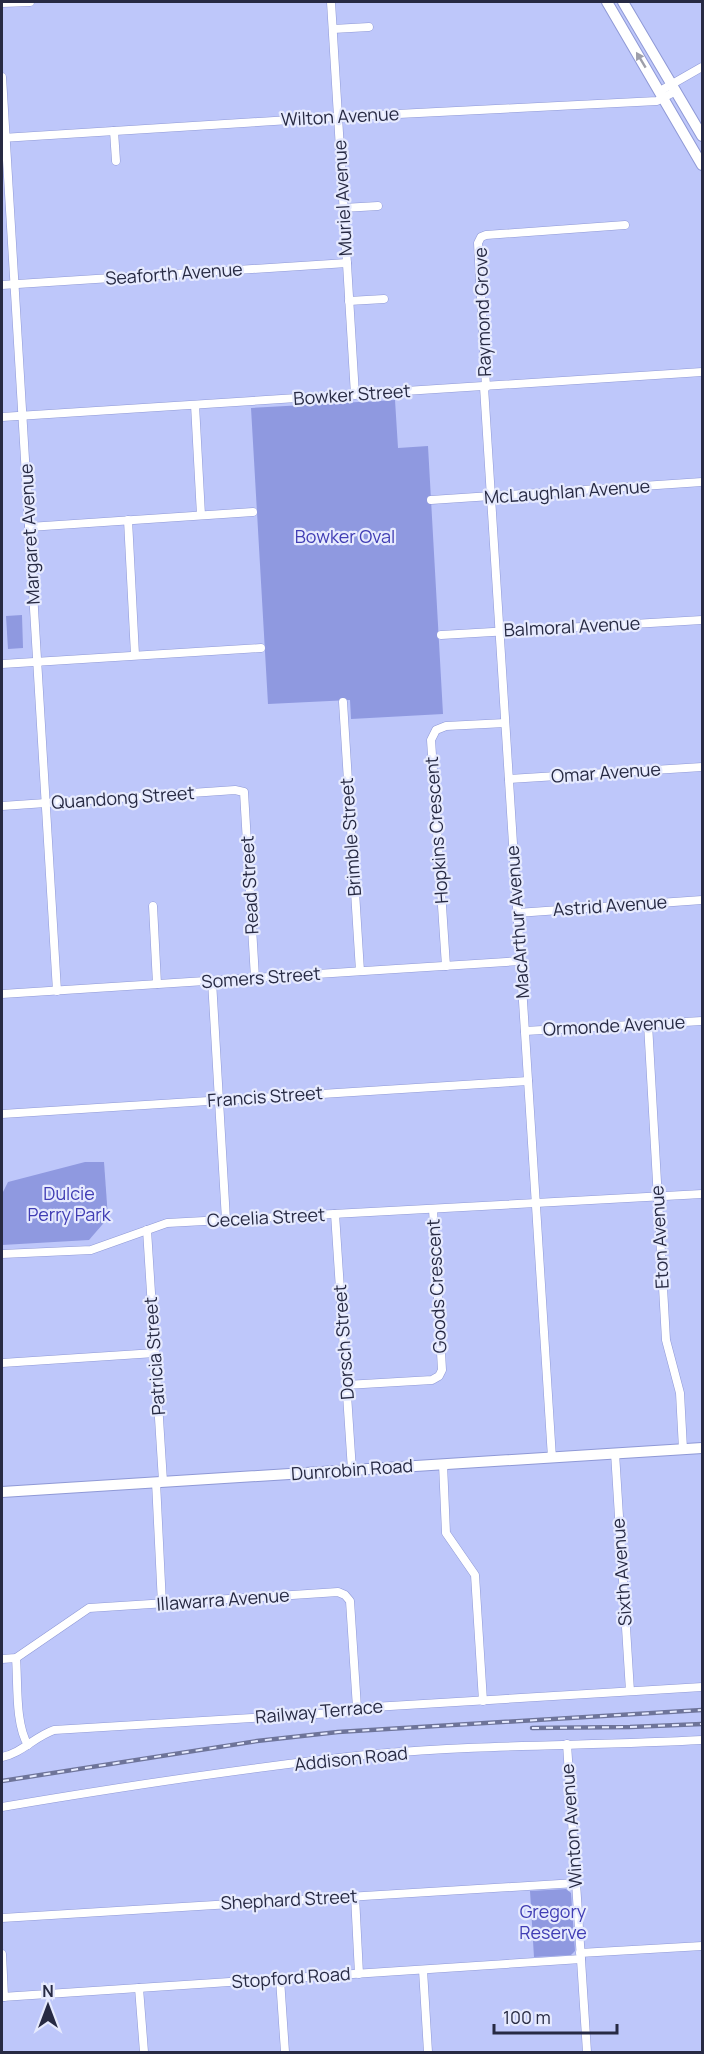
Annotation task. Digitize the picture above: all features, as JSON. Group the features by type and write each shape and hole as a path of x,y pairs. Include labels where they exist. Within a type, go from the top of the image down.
{"street":[{"path":"2,3 30,2"},
{"name":"Muriel Avenue","path":"331,2 355,395"},
{"path":"607,2 702,165"},
{"path":"623,2 702,136"},
{"path":"333,28 369,27"},
{"name":"Wilton Avenue","path":"3,138 338,117 657,101 702,67"},
{"name":"Margaret Avenue","path":"2,77 3,138 15,284 57,991"},
{"path":"114,131 116,161"},
{"path":"343,208 378,206"},
{"name":"Raymond Grove","path":"485,387 478,243 480,237 625,225"},
{"name":"Seaforth Avenue","path":"2,285 347,263"},
{"path":"349,301 384,299"},
{"name":"Bowker Street","path":"2,417 702,372"},
{"name":"MacArthur Avenue","path":"485,387 552,1458"},
{"path":"195,405 201,515"},
{"name":"McLaughlan Avenue","path":"432,500 702,482"},
{"path":"29,527 253,512"},
{"path":"128,520 135,655"},
{"name":"Balmoral Avenue","path":"441,635 702,620"},
{"path":"2,664 261,648"},
{"name":"Brimble Street","path":"343,702 360,972"},
{"name":"Hopkins Crescent","path":"446,966 431,740 436,730 446,726 505,723"},
{"name":"Omar Avenue","path":"509,779 702,767"},
{"name":"Quandong Street","path":"2,806 235,790 244,792"},
{"name":"Read Street","path":"244,792 255,978"},
{"name":"Astrid Avenue","path":"517,913 702,900"},
{"path":"153,906 158,984"},
{"name":"Somers Street","path":"2,994 520,961"},
{"path":"212,981 226,1220"},
{"name":"Ormonde Avenue","path":"525,1031 702,1021"},
{"name":"Eton Avenue","path":"648,1024 666,1340 680,1393 683,1449"},
{"name":"Francis Street","path":"2,1114 528,1080"},
{"name":"Cecelia Street","path":"2,1254 91,1250 167,1223 702,1194"},
{"name":"Goods Crescent","path":"346,1385 432,1380 439,1376 442,1370 433,1209"},
{"name":"Dorsch Street","path":"335,1214 352,1470"},
{"name":"Patricia Street","path":"147,1230 155,1353 162,1604"},
{"path":"2,1363 155,1353"},
{"name":"Dunrobin Road","path":"2,1492 702,1448"},
{"name":"Sixth Avenue","path":"615,1454 630,1691"},
{"path":"443,1464 446,1533 475,1575 483,1701"},
{"name":"Illawarra Avenue","path":"16,1658 89,1608 338,1593 345,1595 350,1601 357,1708"},
{"path":"2,1659 16,1658 21,1726 23,1737 28,1744"},
{"name":"Railway Terrace","path":"2,1757 20,1752 42,1734 54,1730 349,1712 357,1708 702,1687"},
{"name":"Addison Road","path":"2,1807 149,1782 377,1754 567,1744 618,1745 702,1740"},
{"name":"Winton Avenue","path":"567,1744 587,2052"},
{"name":"Shephard Street","path":"2,1918 576,1883"},
{"path":"355,1896 359,1974"},
{"name":"Stopford Road","path":"3,1997 423,1970 702,1946"},
{"path":"2,1954 3,1997"},
{"path":"423,1970 428,2052"},
{"path":"280,1979 285,2052"},
{"path":"139,1988 144,2052"}],"green space":[{"name":"Bowker Oval","path":"395,400 398,448 428,446 443,714 351,719 350,700 268,704 251,408"},
{"path":"22,615 23,648 8,649 6,616"},
{"name":"Dulcie Perry Park","path":"85,1162 104,1162 108,1218 89,1240 2,1245 2,1194 8,1182"},
{"name":"Gregory Reserve","path":"566,1889 571,1893 575,1951 571,1955 534,1957 530,1891"}],"railway":[{"path":"2,1781 257,1741 338,1732 702,1710"},
{"path":"532,1728 702,1724"}]}
